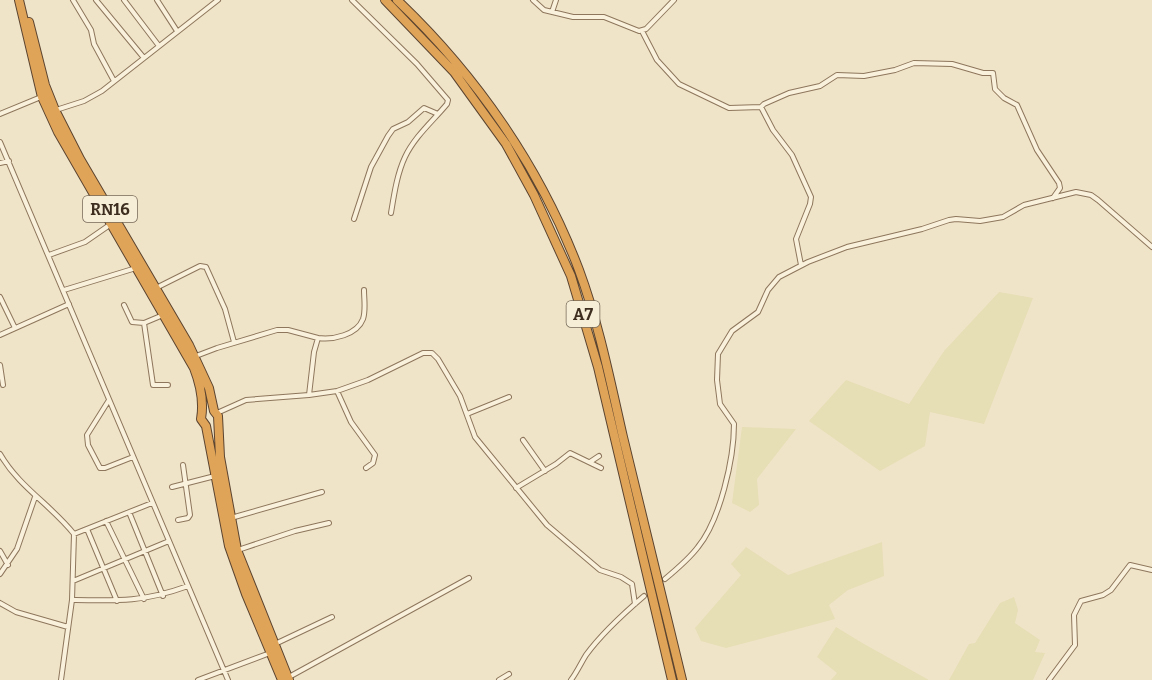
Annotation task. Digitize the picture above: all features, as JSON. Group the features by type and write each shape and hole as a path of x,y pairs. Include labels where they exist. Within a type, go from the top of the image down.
{"highway":[{"name":"RN16","path":"19,0 42,97 67,149 194,368 201,390 204,412 201,419 206,426 229,546 270,653 287,679"},
{"name":"RN16","path":"24,0 45,85 55,110 80,159 195,357 209,388 216,415 220,457 237,550 287,679"},
{"name":"A7","path":"385,0 454,72 506,144 534,195 566,266 587,324 672,680"},
{"name":"A7","path":"397,0 438,40 486,98 542,192 578,268 602,344 681,680"},
{"path":"204,412 209,410 216,415 214,425 206,426"}],"street":[{"path":"73,0 91,30 94,44 114,81"},
{"path":"96,0 144,58"},
{"path":"124,0 159,46"},
{"path":"157,0 177,31"},
{"path":"55,110 91,98 218,0"},
{"path":"352,0 417,64 447,98 447,104 405,156 391,213"},
{"path":"533,0 539,7 552,12 573,17 604,17 642,31 657,60 679,84 729,108 761,107 789,93 820,86 837,75 864,76 895,70 914,63 952,64 983,73 992,72 995,89 1004,98 1017,105 1037,150 1059,183 1060,188 1053,199"},
{"path":"552,12 556,0"},
{"path":"642,31 674,0"},
{"path":"0,114 42,97"},
{"path":"761,107 773,130 792,155 811,197 796,239 801,265"},
{"path":"354,219 371,167 391,131 408,122 424,108 438,114"},
{"path":"0,141 228,680"},
{"path":"0,163 9,161"},
{"path":"665,579 699,546 711,526 721,500 734,431 734,424 720,404 717,360 722,345 737,326 758,312 773,283 779,277 801,265 847,248 949,220 980,221 1003,217 1024,205 1076,192 1091,195 1152,247"},
{"path":"49,255 85,242 112,224"},
{"path":"156,288 200,266 206,267 225,309 234,342"},
{"path":"64,290 136,268"},
{"path":"195,357 234,342 283,329 318,338 340,337 359,324 364,315 363,290"},
{"path":"0,297 1,304 15,328"},
{"path":"0,335 69,304"},
{"path":"124,305 132,322 144,323 164,315"},
{"path":"144,323 153,385 168,385"},
{"path":"309,395 318,338"},
{"path":"216,415 246,400 337,391 368,380 417,355 432,353 454,385 475,437 516,488 547,525 571,546 600,570 621,577 632,584 635,604"},
{"path":"0,365 3,385"},
{"path":"337,391 351,422 375,455 374,463 366,468"},
{"path":"467,414 509,397"},
{"path":"109,400 87,435 88,446 100,468 133,457"},
{"path":"523,440 545,471"},
{"path":"516,488 570,453 601,468"},
{"path":"0,454 11,471 35,497 55,513 74,534 72,600 62,680"},
{"path":"589,463 599,456"},
{"path":"178,520 188,518 190,515 183,465"},
{"path":"172,487 216,476"},
{"path":"231,519 322,492"},
{"path":"0,574 8,565 25,530 35,497"},
{"path":"74,534 152,503"},
{"path":"129,512 163,596"},
{"path":"106,521 144,600"},
{"path":"237,550 295,531 329,523"},
{"path":"87,529 117,601"},
{"path":"73,581 168,541"},
{"path":"0,551 8,565"},
{"path":"1049,680 1075,645 1077,640 1074,615 1081,601 1103,596 1111,590 1130,565 1152,570"},
{"path":"287,679 469,578"},
{"path":"72,600 144,600 163,596 188,586"},
{"path":"571,680 602,636 644,596"},
{"path":"0,603 23,614 68,627"},
{"path":"275,644 332,617"},
{"path":"198,680 270,653"},
{"path":"500,680 509,674"}],"shaded area":[{"path":"999,292 1033,298 984,424 930,412 925,446 880,471 809,421 846,380 909,404 944,351"},
{"path":"742,427 796,429 757,479 759,505 750,512 732,503"},
{"path":"882,542 884,576 848,590 829,605 835,619 726,648 701,641 695,628 741,575 731,564 746,547 788,575"},
{"path":"1014,597 1018,610 1015,623 1040,640 1035,652 1045,653 1033,680 949,680 969,644 975,643 1000,603"},
{"path":"836,627 929,680 831,680 837,673 817,657"}]}
